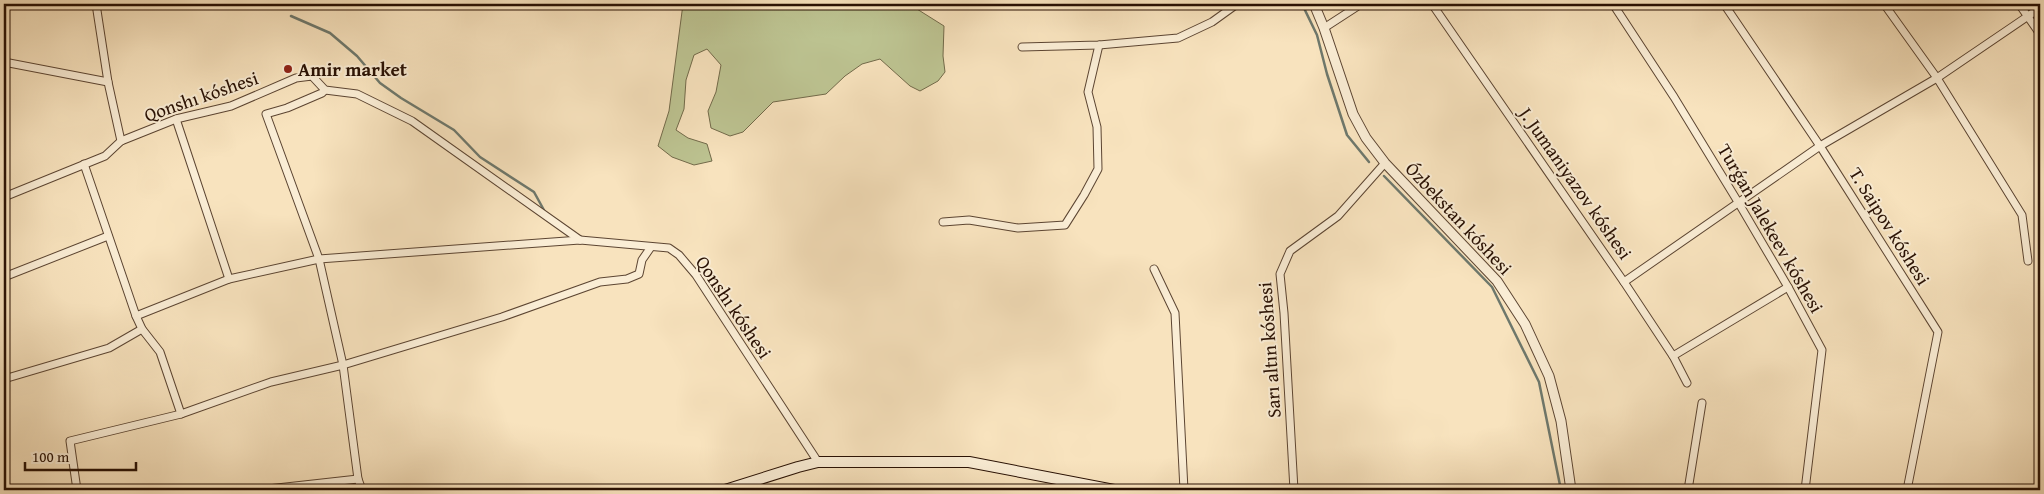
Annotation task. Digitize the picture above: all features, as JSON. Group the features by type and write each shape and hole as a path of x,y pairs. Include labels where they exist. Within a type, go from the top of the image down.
{"main road":[{"path":"725,490 798,466 818,462 969,462 1114,490"}],"street":[{"path":"96,4 108,82 121,141"},
{"path":"1022,47 1099,45 1178,38 1212,22 1237,4"},
{"name":"Ózbekstan kóshesi","path":"1314,4 1353,114 1366,138 1386,163 1498,280 1525,324 1549,376 1561,421 1571,490"},
{"path":"1324,28 1361,4"},
{"name":"J. Jumaniyazov kóshesi","path":"1432,4 1624,282 1673,356 1687,383"},
{"name":"Turǵan Jalekeev kóshesi","path":"1613,4 1738,202 1788,286 1822,350 1805,490"},
{"name":"T. Saipov kóshesi","path":"1724,4 1820,146 1938,332 1907,490"},
{"path":"1884,4 1937,78 2022,215 2028,261"},
{"path":"2019,4 2040,34"},
{"path":"1624,282 1820,146 1937,78 2040,8"},
{"path":"943,222 969,220 1018,228 1065,225 1098,169 1097,127 1088,92 1099,45"},
{"path":"4,62 108,82"},
{"name":"Qonshı kóshesi","path":"4,197 104,156 121,141 176,119 231,106 296,78 312,76 325,90 357,94 412,121 580,240"},
{"path":"325,90 287,108 266,114 319,259 343,365 358,479 362,490"},
{"path":"176,119 229,279"},
{"name":"Sarı altın kóshesi","path":"1294,490 1280,274 1290,250 1338,216 1386,163"},
{"path":"84,164 136,316 142,329 160,352 181,414"},
{"path":"4,277 108,236"},
{"name":"Qonshı kóshesi","path":"136,316 229,279 319,259 580,240 669,248 679,255 696,275 818,462"},
{"path":"77,490 70,440 181,414 271,382 343,365 502,317 600,282 627,279 640,274 642,260 651,247"},
{"path":"1154,269 1175,313 1184,490"},
{"path":"1673,356 1788,286"},
{"path":"4,379 109,348 142,329"},
{"path":"1688,490 1702,403"},
{"path":"259,490 358,479"}],"green space":[{"path":"683,4 909,4 944,26 943,56 945,72 938,81 920,91 910,86 880,59 862,64 845,76 826,94 773,102 743,132 730,136 711,128 708,111 716,92 721,65 707,49 694,55 686,80 684,109 676,130 688,138 707,144 712,161 694,165 672,157 658,146 669,111"}],"waterway":[{"path":"1302,4 1317,35 1327,74 1347,135 1369,162"},
{"path":"291,16 330,33 357,56 380,83 454,130 480,157 534,192 545,212"},
{"path":"1384,176 1492,287 1539,382 1561,490"}],"place":[{"name":"Amir market","path":"288,69"}]}
